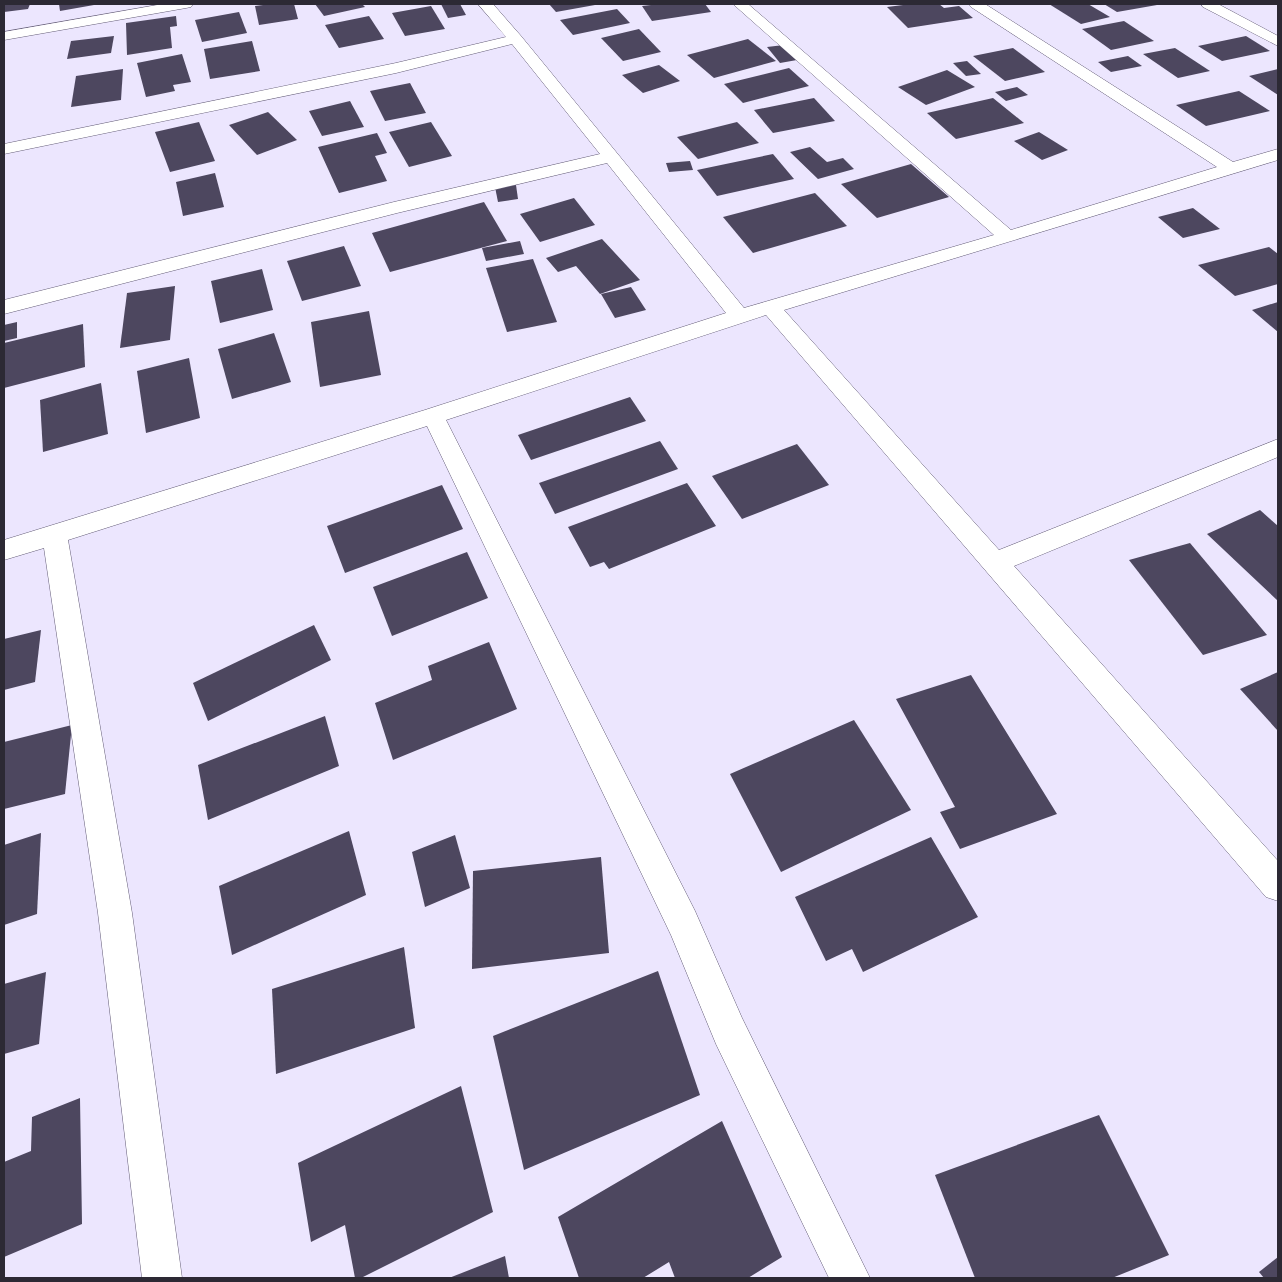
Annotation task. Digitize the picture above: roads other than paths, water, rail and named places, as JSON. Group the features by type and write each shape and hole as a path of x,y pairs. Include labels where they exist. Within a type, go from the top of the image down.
{"street":[{"path":"4,36 186,4"},
{"path":"485,4 516,39 739,316"},
{"path":"740,4 1008,237"},
{"path":"976,4 1230,168"},
{"path":"1208,4 1278,42"},
{"path":"4,149 396,68 516,39"},
{"path":"4,550 432,416 739,316 1008,237 1278,154"},
{"path":"4,307 394,208 611,157"},
{"path":"770,307 1278,885"},
{"path":"432,416 683,923 729,1031 850,1278"},
{"path":"995,563 1278,448"},
{"path":"55,535 115,913 162,1278"}]}
